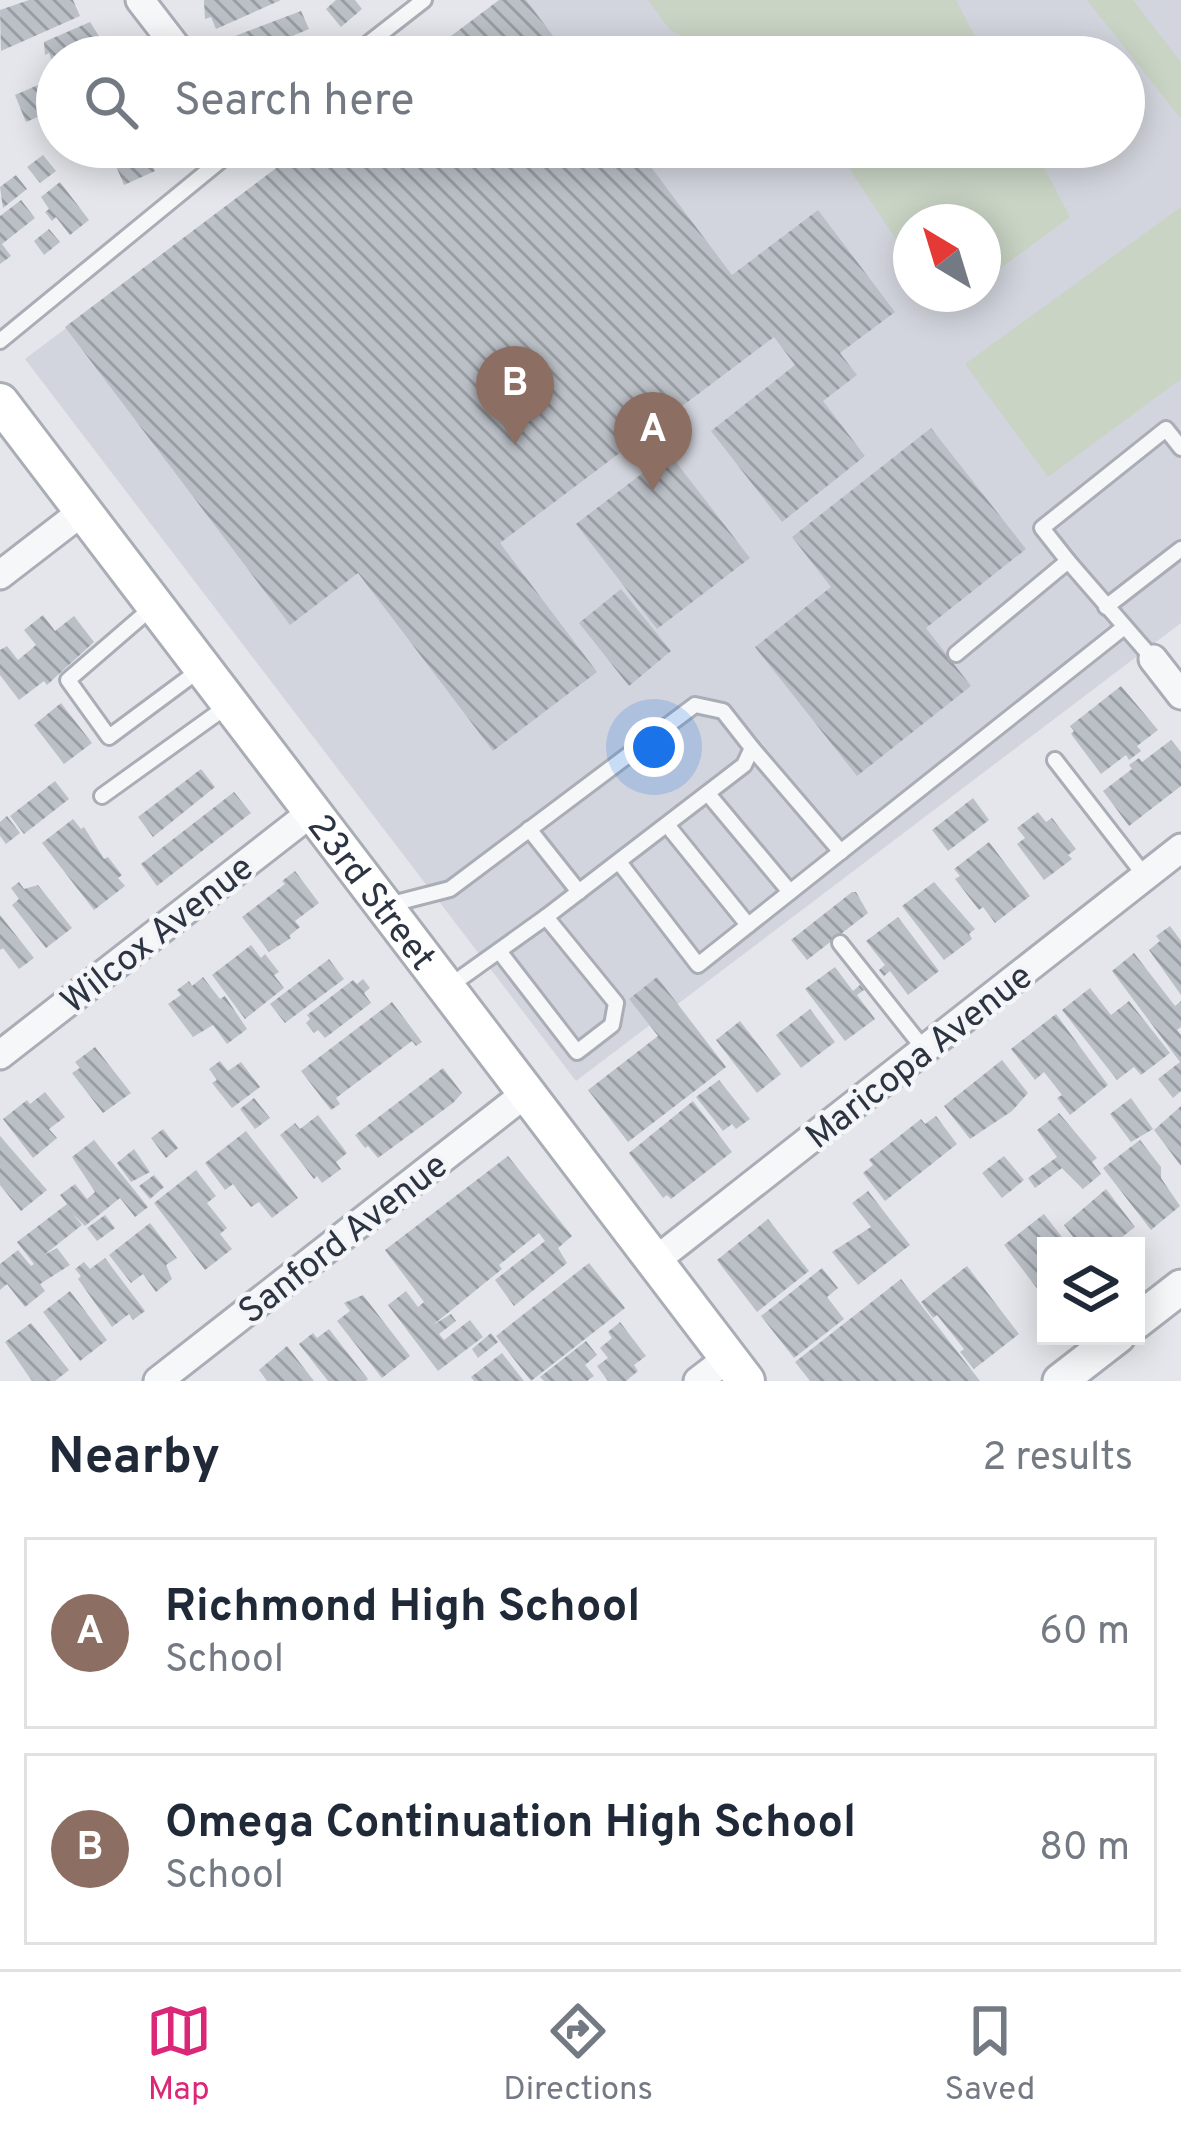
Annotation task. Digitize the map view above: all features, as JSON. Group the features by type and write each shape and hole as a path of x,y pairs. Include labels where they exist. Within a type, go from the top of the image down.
{"main road":[{"name":"23rd Street","path":"0,402 737,1369"}],"street":[{"path":"140,0 168,36"},
{"path":"0,575 83,511"},
{"path":"1153,659 1181,695"},
{"name":"Wilcox Avenue","path":"0,1055 312,812"},
{"name":"Maricopa Avenue","path":"655,1261 1181,848"},
{"name":"Sanford Avenue","path":"158,1381 526,1093"},
{"path":"1145,1315 1181,1286"},
{"path":"1060,1381 1106,1345"},
{"path":"698,1381 737,1369"}],"lane":[{"path":"378,36 424,0"},
{"path":"0,341 211,168"},
{"path":"1153,659 1042,528 1166,429 1181,448"},
{"path":"1106,607 1181,549"},
{"path":"956,654 1068,561"},
{"path":"155,605 68,680 109,737 202,668"},
{"path":"619,862 698,965 1124,628"},
{"path":"101,796 230,704"},
{"path":"383,906 450,889 695,705 723,711 842,852"},
{"path":"446,988 709,795 744,765 752,748"},
{"path":"1055,760 1145,877"},
{"path":"709,795 790,892"},
{"path":"668,826 748,925"},
{"path":"529,829 579,892"},
{"path":"499,951 577,1052 612,1025 616,1003 546,916"},
{"path":"840,943 925,1049"}],"shaded area":[{"path":"503,0 1181,0 1181,623 576,1081 25,359 279,168 1145,168 1145,36 455,36"}],"green space":[{"path":"648,0 956,0 975,36 682,36 669,29"},
{"path":"1087,0 1133,0 1181,62 1181,119 1145,73 1145,36 1115,36"},
{"path":"849,168 1044,168 1070,217 1001,268 1001,204 893,204 893,235"},
{"path":"1181,207 1181,379 1048,477 965,364"}],"building":[{"path":"29,0 73,0 80,16 1,51 0,10"},
{"path":"204,0 281,0 216,29 211,17 205,19"},
{"path":"336,0 355,0 362,9 341,27 326,9"},
{"path":"499,0 526,0 553,36 451,36"},
{"path":"301,11 309,29 292,36 235,36"},
{"path":"90,22 99,36 58,36"},
{"path":"36,86 36,118 26,122 15,95"},
{"path":"36,160 36,168 56,171 40,183 27,167"},
{"path":"117,168 154,168 155,171 124,185"},
{"path":"276,168 652,168 732,275 818,210 895,312 840,353 857,375 823,401 865,456 782,522 711,431 795,365 774,337 500,543 597,672 493,751 358,573 290,625 65,327"},
{"path":"16,175 27,189 3,208 0,187"},
{"path":"60,182 89,220 70,235 56,217 52,221 45,212 49,209 41,197"},
{"path":"21,200 35,218 2,244 11,256 0,264 0,216"},
{"path":"49,229 60,242 44,255 34,241"},
{"path":"931,428 1026,549 926,628 971,686 857,776 755,647 831,587 792,537"},
{"path":"669,453 750,558 657,629 576,524"},
{"path":"621,589 671,651 629,686 579,623"},
{"path":"43,615 55,631 74,616 94,642 47,685 44,681 19,700 0,675 0,650 7,646 18,660 36,645 24,630"},
{"path":"1121,686 1158,730 1137,746 1141,751 1129,760 1126,755 1101,774 1070,726"},
{"path":"61,703 92,743 64,764 34,725"},
{"path":"1171,740 1181,752 1181,786 1129,826 1103,791 1132,769 1129,765 1139,758 1142,762"},
{"path":"201,769 215,787 153,837 138,817"},
{"path":"55,781 69,799 24,834 10,816"},
{"path":"234,792 251,813 157,886 141,864"},
{"path":"973,798 989,820 948,851 932,830"},
{"path":"1038,812 1046,822 1052,818 1076,849 1068,855 1072,859 1044,880 1017,844 1025,838 1017,828"},
{"path":"7,816 20,833 6,844 0,836 0,822"},
{"path":"73,819 122,875 118,878 125,886 94,910 42,843"},
{"path":"989,842 1030,896 995,923 955,879 960,876 954,869"},
{"path":"295,871 319,903 295,921 300,927 291,938 269,952 242,917"},
{"path":"19,882 24,889 38,885 72,928 46,948 12,905 19,899 11,888"},
{"path":"934,882 975,929 969,934 972,939 944,960 902,906"},
{"path":"852,892 868,913 807,960 791,940"},
{"path":"0,915 34,958 19,969 0,950"},
{"path":"898,917 939,971 908,995 890,971 884,976 879,970 885,965 866,941"},
{"path":"1170,926 1181,941 1181,995 1149,950 1160,941 1156,936"},
{"path":"251,945 279,972 274,975 284,988 245,1019 212,975"},
{"path":"1134,953 1175,1006 1181,1001 1177,1030 1181,1035 1181,1091 1173,1098 1158,1079 1180,1062 1112,971"},
{"path":"329,959 344,979 285,1023 270,1004"},
{"path":"835,967 853,991 860,985 864,990 857,995 875,1019 845,1041 805,989"},
{"path":"203,977 220,999 225,996 247,1029 227,1044 213,1025 193,1037 168,1004 181,995 177,990"},
{"path":"657,977 726,1067 628,1142 588,1090 658,1036 629,999"},
{"path":"363,979 370,988 364,993 371,1003 325,1038 318,1030 314,1033 306,1023 307,1015 353,980 357,984"},
{"path":"1090,988 1111,1015 1129,1001 1170,1053 1141,1075 1134,1067 1117,1080 1062,1010"},
{"path":"392,1002 422,1042 416,1046 412,1041 336,1098 340,1104 331,1110 301,1071"},
{"path":"810,1009 835,1042 801,1068 776,1035"},
{"path":"1056,1014 1108,1085 1070,1115 1044,1072 1035,1080 1011,1049"},
{"path":"740,1021 781,1074 757,1093 716,1040"},
{"path":"95,1047 131,1093 103,1113 72,1073 80,1068 75,1062"},
{"path":"1002,1060 1028,1093 1012,1111 970,1139 944,1106"},
{"path":"220,1061 228,1071 241,1062 260,1087 232,1108 212,1083 217,1080 209,1069"},
{"path":"443,1068 462,1093 453,1103 378,1158 365,1148 355,1135"},
{"path":"719,1080 750,1119 736,1129 732,1124 723,1131 696,1097"},
{"path":"45,1092 65,1117 49,1129 57,1138 33,1158 3,1119"},
{"path":"254,1098 270,1118 255,1129 240,1109"},
{"path":"1131,1098 1153,1129 1131,1142 1110,1114"},
{"path":"693,1101 732,1152 671,1199 663,1198 629,1153"},
{"path":"1181,1106 1181,1166 1154,1130"},
{"path":"1059,1113 1097,1158 1092,1162 1101,1174 1083,1189 1062,1168 1035,1188 1028,1178 1057,1157 1037,1130"},
{"path":"318,1115 347,1153 336,1162 341,1169 322,1183 280,1135 295,1123 300,1129"},
{"path":"936,1116 957,1144 885,1201 863,1173 873,1165 869,1160 921,1119 925,1124"},
{"path":"163,1129 178,1148 166,1158 151,1138"},
{"path":"246,1131 298,1198 272,1218 259,1202 251,1207 233,1184 225,1190 205,1163"},
{"path":"0,1136 47,1190 21,1211 0,1185"},
{"path":"94,1140 148,1207 135,1217 120,1198 85,1226 72,1213 82,1225 44,1255 57,1248 70,1265 40,1284 45,1291 25,1307 7,1284 0,1290 0,1264 18,1250 34,1264 17,1242 67,1204 60,1195 75,1184 87,1199 95,1192 72,1157"},
{"path":"1140,1140 1161,1167 1161,1178 1180,1206 1151,1230 1103,1168"},
{"path":"134,1149 150,1172 131,1182 117,1163"},
{"path":"508,1156 572,1236 558,1248 567,1263 514,1306 495,1280 545,1241 539,1233 499,1265 502,1269 433,1325 451,1314 456,1321 439,1334 444,1340 470,1320 483,1337 438,1371 388,1305 406,1291 418,1307 424,1302 385,1250"},
{"path":"1004,1156 1024,1180 1002,1198 982,1173"},
{"path":"196,1170 216,1196 207,1203 227,1228 220,1234 232,1249 205,1270 154,1203"},
{"path":"154,1175 164,1187 150,1199 139,1186"},
{"path":"1106,1189 1135,1227 1122,1237 1073,1237 1064,1225"},
{"path":"868,1191 910,1245 858,1285 832,1252 871,1227 852,1203"},
{"path":"1044,1214 1062,1237 1037,1237 1037,1288 1004,1245"},
{"path":"105,1215 115,1228 97,1241 87,1228"},
{"path":"768,1219 809,1271 757,1312 717,1260"},
{"path":"150,1223 177,1258 166,1265 172,1279 156,1292 143,1274 131,1283 109,1255"},
{"path":"105,1258 145,1311 133,1320 129,1314 112,1327 75,1269 84,1262 90,1269"},
{"path":"589,1263 625,1308 531,1381 496,1336"},
{"path":"967,1266 1019,1334 974,1369 960,1352 964,1349 921,1302"},
{"path":"822,1268 838,1288 827,1297 844,1319 794,1358 761,1316"},
{"path":"901,1279 980,1381 810,1381 795,1362"},
{"path":"70,1291 107,1340 80,1361 43,1312"},
{"path":"363,1295 410,1356 382,1378 337,1321 350,1311 344,1303"},
{"path":"620,1322 646,1356 634,1365 638,1371 626,1381 608,1381 597,1366 608,1358 600,1348"},
{"path":"31,1323 69,1370 55,1381 32,1381 5,1342"},
{"path":"329,1329 366,1381 328,1381 299,1344"},
{"path":"491,1333 498,1342 478,1358 472,1349"},
{"path":"586,1341 597,1355 585,1365 594,1376 587,1381 544,1381 540,1377"},
{"path":"287,1346 314,1381 267,1381 259,1370"},
{"path":"502,1353 524,1381 474,1381 471,1377"}],"place":[{"name":"Omega Continuation High School","path":"515,445"},
{"name":"Richmond High School","path":"653,491"}]}
